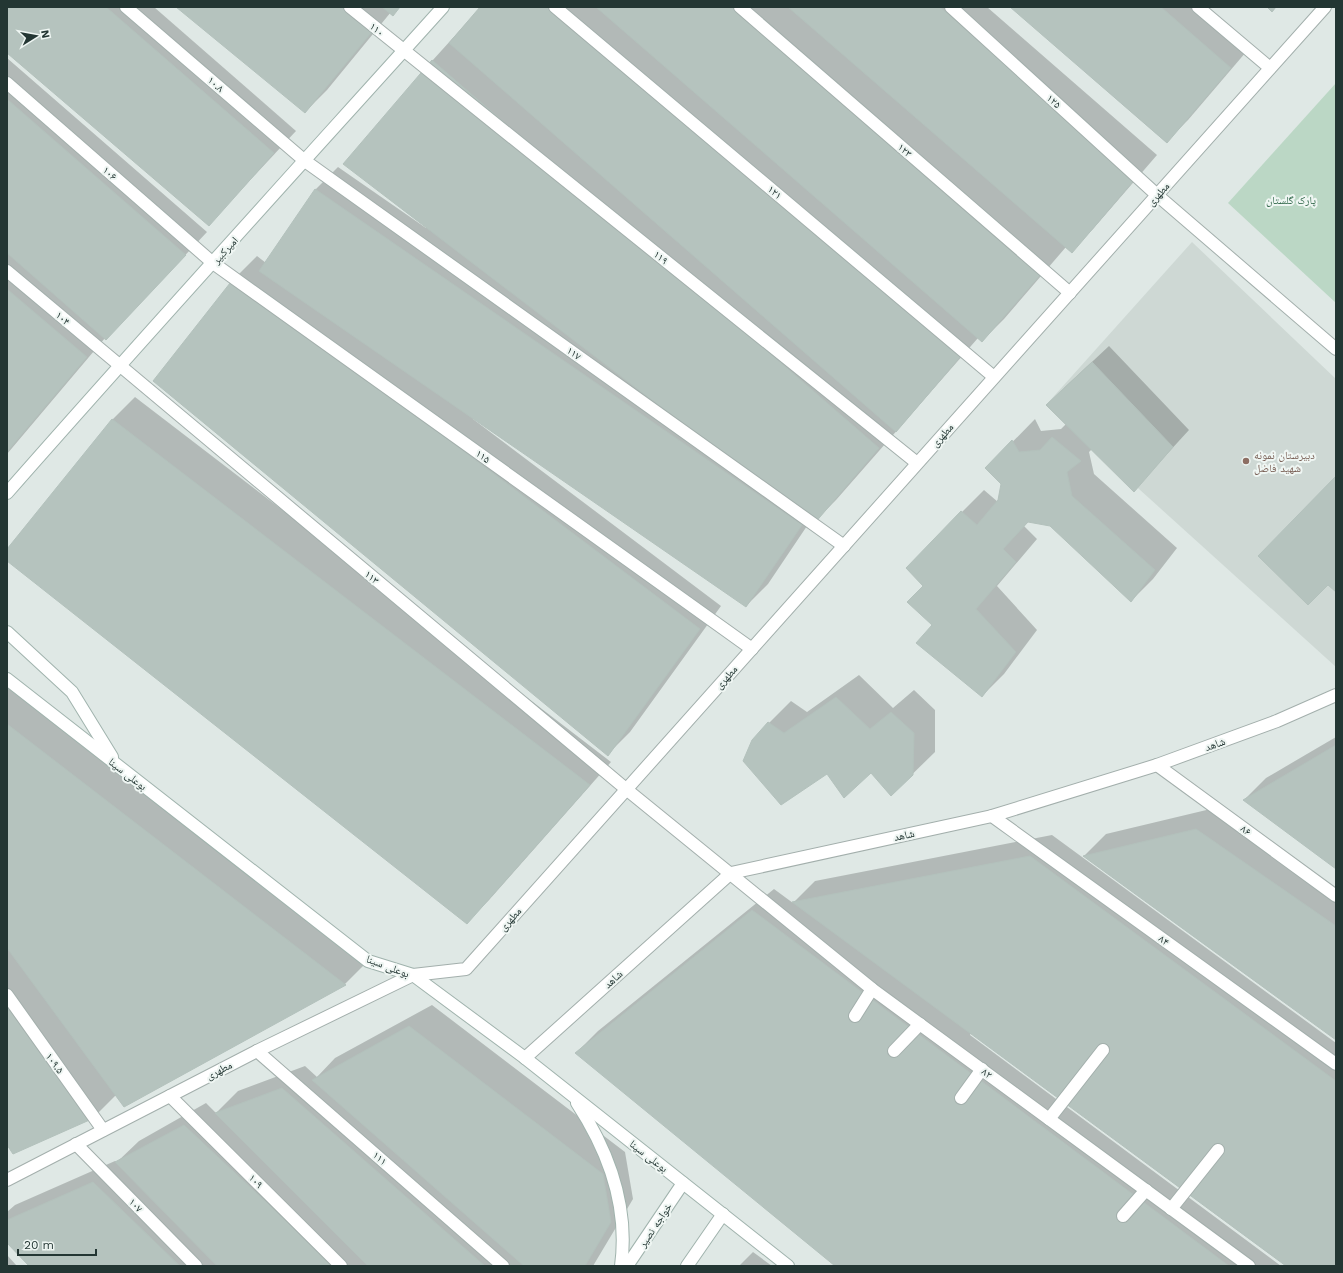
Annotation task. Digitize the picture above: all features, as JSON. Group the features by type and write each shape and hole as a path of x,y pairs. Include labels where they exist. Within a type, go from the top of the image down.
{"street":[{"name":"۱۰.۸","path":"126,7 305,161"},
{"name":"۱۱۰","path":"350,7 404,50"},
{"name":"امیرکبیر","path":"7,493 118,366 214,263 443,7"},
{"name":"۱۲۱","path":"555,7 994,377"},
{"name":"۱۲۳","path":"740,7 1070,293"},
{"name":"۱۲۵","path":"951,7 1157,195 1336,349"},
{"path":"1198,7 1270,68"},
{"name":"مطهری","path":"7,1180 257,1051 413,975 466,968 1325,7"},
{"name":"۱۱۹","path":"404,50 917,463"},
{"name":"۱۰۶","path":"7,83 214,263"},
{"name":"۱۱۷","path":"305,161 844,546"},
{"name":"۱۱۵","path":"214,263 752,648"},
{"name":"۱۰۴","path":"7,271 118,366"},
{"name":"۱۱۳","path":"118,366 626,789 731,873"},
{"path":"7,632 72,692 117,765"},
{"name":"بوعلی سینا","path":"7,679 368,961 413,975 525,1058 788,1266"},
{"name":"شاهد","path":"525,1058 731,873 992,816 1157,765 1333,700"},
{"name":"۸۶","path":"1157,765 1336,896"},
{"name":"۸۴","path":"992,816 1336,1064"},
{"name":"۸۲","path":"731,873 872,989 1249,1266"},
{"path":"855,1016 872,989"},
{"name":"۱۰۹.۵","path":"7,996 103,1130"},
{"path":"894,1051 920,1024"},
{"path":"1049,1119 1103,1050"},
{"name":"۱۱۱","path":"257,1051 503,1266"},
{"path":"961,1098 982,1070"},
{"path":"571,1095 592,1127 613,1181 622,1212 624,1244 621,1266"},
{"name":"۱۰۹","path":"170,1096 342,1266"},
{"name":"۱۰۷","path":"76,1144 196,1266"},
{"path":"1171,1209 1218,1150"},
{"name":"خواجه نصیر","path":"627,1266 683,1183"},
{"path":"1123,1216 1146,1190"},
{"path":"687,1266 723,1214"}],"shaded area":[{"path":"1192,242 1336,379 1336,667 1046,405"}],"green space":[{"name":"پارک گلستان","path":"1336,83 1336,303 1228,203"}],"building":[{"path":"7,7 106,7 274,153 209,226 7,53"},
{"path":"176,7 349,7 376,27 305,113"},
{"path":"382,7 400,7 393,16"},
{"path":"480,7 559,7 961,356 896,432 449,43"},
{"path":"596,7 748,7 1047,267 982,342"},
{"path":"788,7 940,7 1136,178 1072,253"},
{"path":"1010,7 1161,7 1231,68 1167,143"},
{"path":"1267,7 1276,7 1272,12"},
{"path":"432,60 879,448 814,524 343,164"},
{"path":"7,99 186,255 106,340 7,253"},
{"path":"315,189 802,525 746,607 259,271"},
{"path":"234,278 700,629 608,756 153,381"},
{"path":"7,289 87,357 7,452"},
{"path":"1092,362 1173,447 1134,492 1046,405"},
{"path":"112,419 590,785 467,924 7,561 7,549"},
{"path":"1052,437 1081,461 1067,472 1072,496 1155,570 1131,602 1050,526 1028,522 1003,549 1016,562 976,609 1016,652 982,697 916,643 932,625 907,602 923,586 906,568 961,511 977,525 998,500 1001,484 985,468 1012,440 1019,452 1040,450"},
{"path":"1336,476 1336,592 1328,585 1308,605 1258,556"},
{"path":"836,697 870,729 891,712 914,733 913,775 891,796 871,773 844,798 827,774 781,805 743,761 752,740 768,722 784,733"},
{"path":"7,724 346,985 124,1107 7,948"},
{"path":"1336,745 1336,869 1243,800"},
{"path":"1196,829 1336,926 1336,1040 1083,856"},
{"path":"1030,856 1336,1081 1336,1266 1286,1266 792,902"},
{"path":"752,910 1229,1266 835,1266 575,1053"},
{"path":"7,995 94,1118 13,1154 7,1145"},
{"path":"409,1026 603,1174 611,1222 585,1266 524,1266 312,1080"},
{"path":"282,1088 485,1266 368,1266 215,1113"},
{"path":"184,1125 334,1266 217,1266 115,1162"},
{"path":"93,1182 180,1266 29,1266 7,1243 7,1220"}],"place":[{"name":"دبیرستان نمونه شهید فاضل","path":"1246,461"}]}
